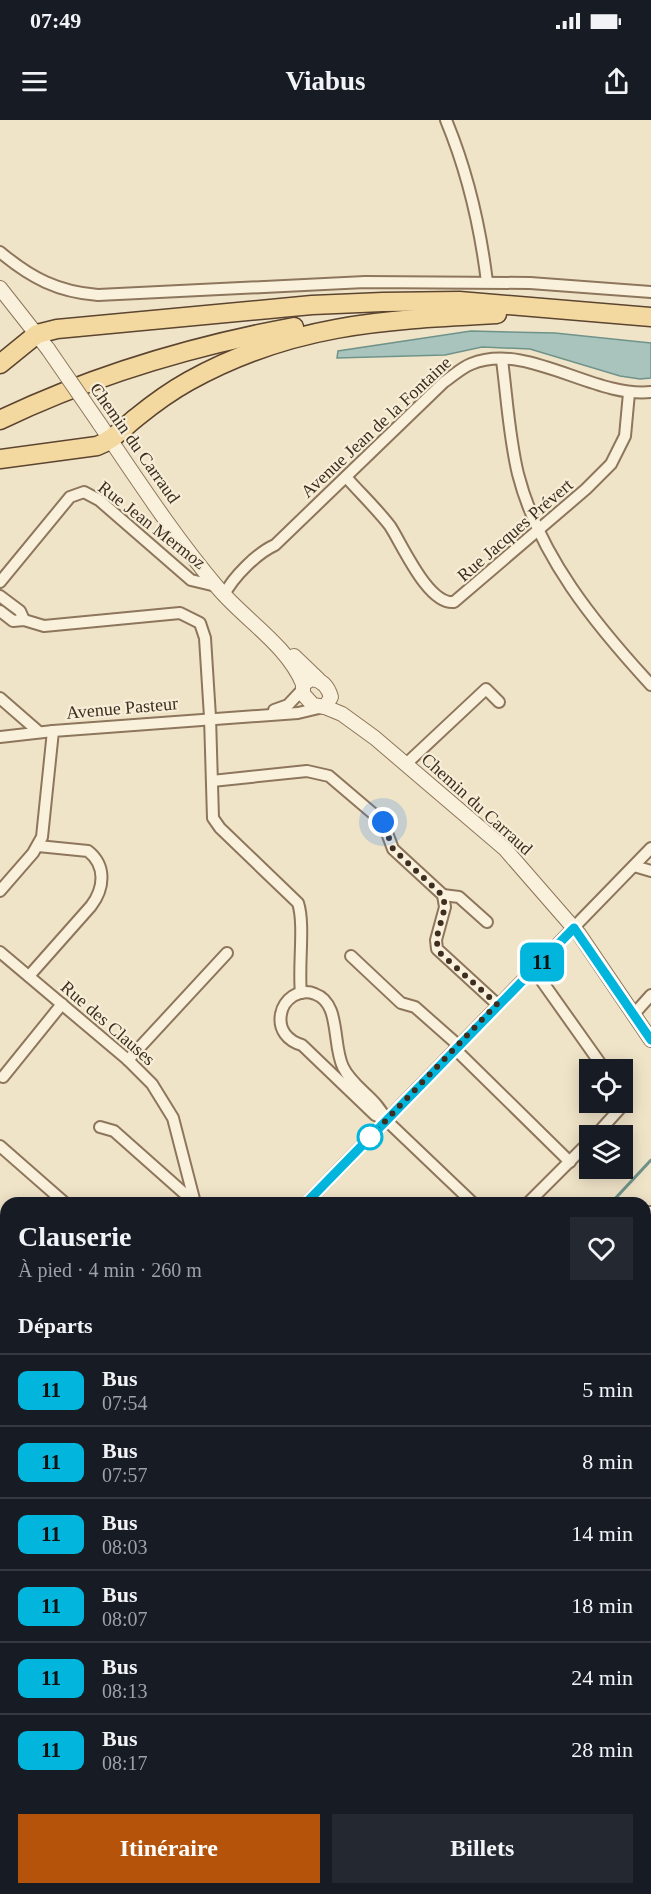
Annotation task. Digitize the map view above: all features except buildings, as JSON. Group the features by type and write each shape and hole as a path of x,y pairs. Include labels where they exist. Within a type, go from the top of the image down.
{"main road":[{"path":"0,364 37,334 57,329 312,305 459,301 651,317"},
{"path":"0,420 83,383 127,368 254,334 347,318 394,313 464,308 574,309"},
{"path":"0,459 97,446 111,441 135,419 188,382 230,361 309,333 392,320 574,309"}],"street":[{"path":"446,120 462,159 470,190 482,240 486,282"},
{"path":"0,252 21,270 50,286 75,293 98,295 365,282 486,282 651,292"},
{"name":"Chemin du Carraud","path":"0,288 48,349 111,441 220,590 294,665 307,702 322,707 375,738"},
{"path":"502,360 516,463 527,502 539,530 570,586 607,636 651,685"},
{"name":"Avenue Jean de la Fontaine","path":"220,590 275,545 460,370 481,361 502,360 537,364 629,393 651,392"},
{"name":"Rue Jacques Prévert","path":"346,477 388,524 420,576 441,598 450,603 462,597 611,464 625,436 629,393"},
{"name":"Rue Jean Mermoz","path":"2,575 70,497 84,492 99,500 191,580 220,590"},
{"path":"0,596 20,611 27,621"},
{"path":"0,610 13,621 27,621 49,626 180,613 194,617 203,629 210,717 213,811 216,822 298,903 300,916 298,972 301,993"},
{"name":"Chemin du Carraud","path":"245,615 329,690 375,738 505,849 574,928 651,1040"},
{"path":"302,687 307,681 318,680"},
{"name":"Avenue Pasteur","path":"262,714 288,705 302,687"},
{"path":"406,764 486,689 499,702"},
{"path":"322,707 331,697 329,690"},
{"path":"0,698 39,732"},
{"name":"Avenue Pasteur","path":"0,891 38,846 43,830 53,731 210,717 309,712 322,707"},
{"path":"0,737 53,731"},
{"path":"212,781 307,771 325,774 383,822 393,849 443,896 445,907 436,940 437,949 497,1004"},
{"path":"29,976 98,897 102,882 96,859 88,851 38,846"},
{"path":"312,1197 651,848"},
{"path":"634,866 651,871"},
{"path":"443,896 459,897 487,922"},
{"name":"Rue des Clauses","path":"0,952 128,1060 152,1084 172,1118 193,1197"},
{"path":"128,1060 227,952"},
{"path":"351,956 401,1003 415,1007 570,1161"},
{"path":"534,970 597,1059"},
{"path":"387,1120 375,1115 302,1046 288,1038 280,1024 282,1008 287,1001 301,993 312,992 322,996 330,1004 343,1067 381,1107 387,1120 467,1197"},
{"path":"634,1014 651,995"},
{"path":"3,1077 62,1004"},
{"path":"605,1125 616,1113"},
{"path":"100,1127 114,1131 188,1197"},
{"path":"0,1146 58,1197"},
{"path":"534,1197 579,1152"}],"water":[{"path":"471,331 555,333 651,343 651,378 620,376 530,349 482,347 445,355 337,358 338,351"}],"waterway":[{"path":"617,1197 651,1160"}],"bus line":[{"name":"11","path":"312,1197 497,1004 574,928 651,1040"}],"route":[{"path":"370,1137 497,1004 437,949 436,940 445,907 443,896 393,849 383,822"}]}
